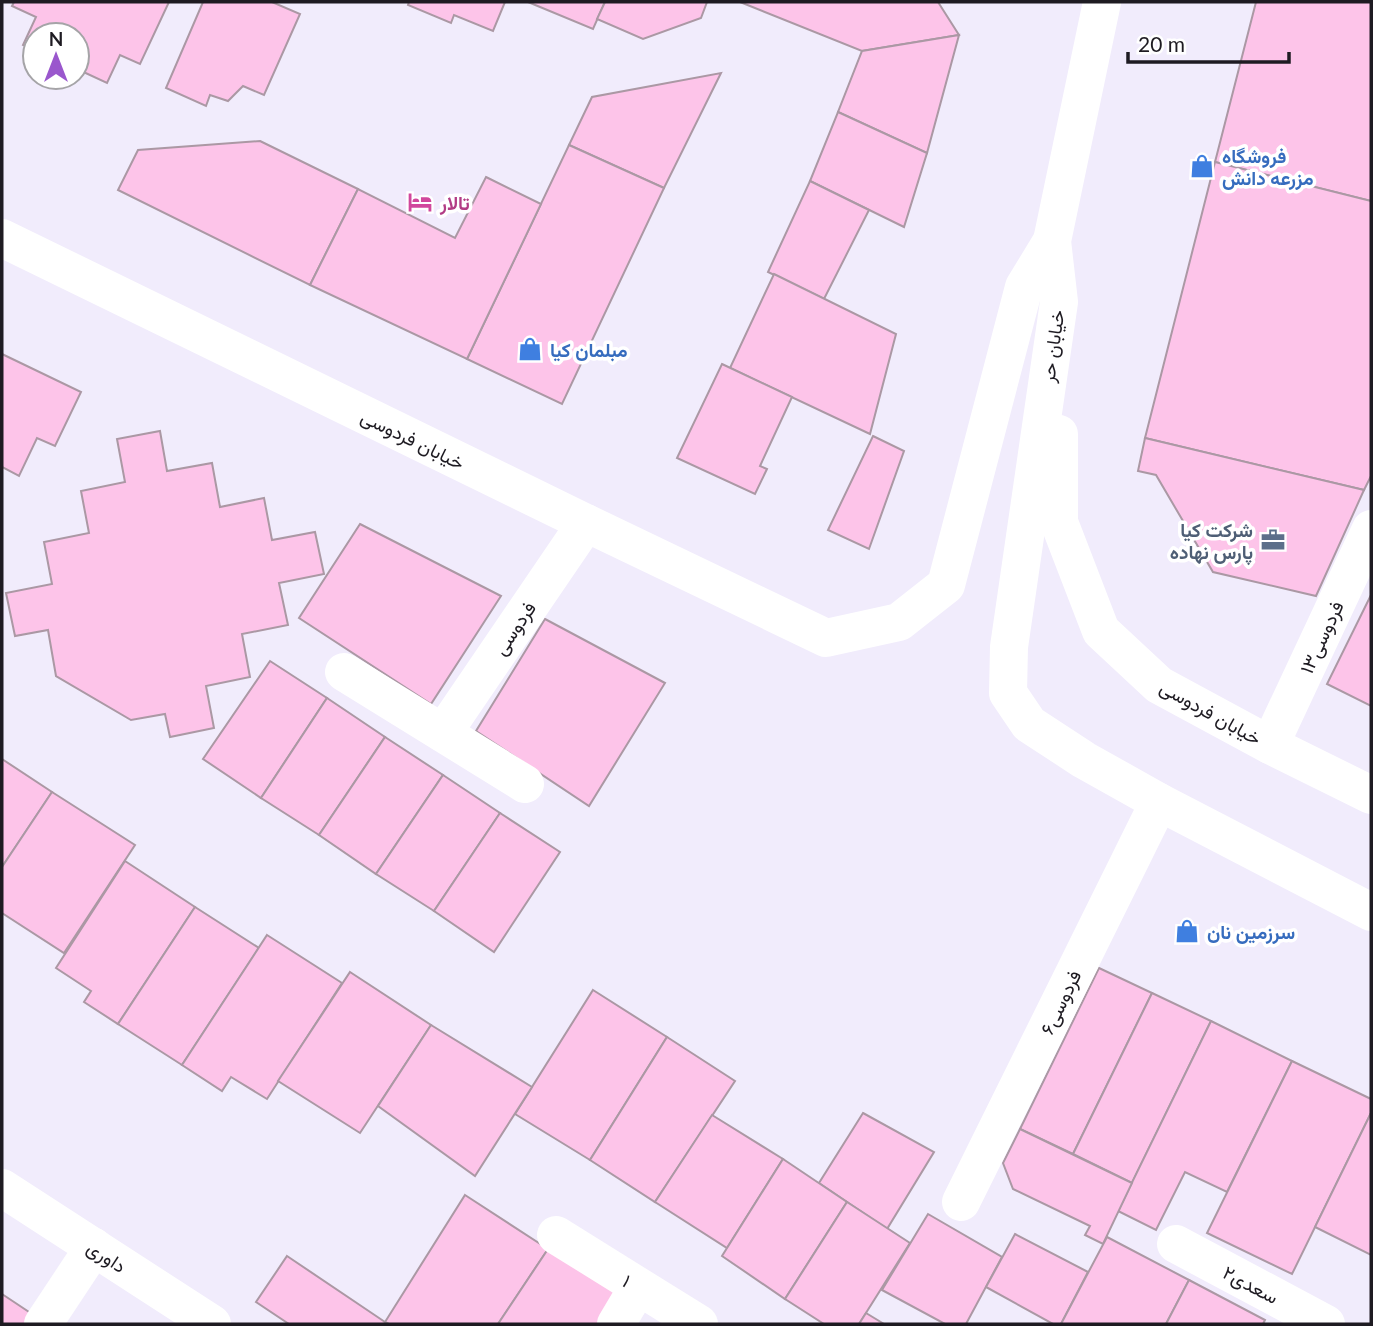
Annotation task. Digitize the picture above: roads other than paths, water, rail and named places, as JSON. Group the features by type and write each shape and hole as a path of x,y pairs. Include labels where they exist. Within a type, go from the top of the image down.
{"street":[{"name":"خیابان حر","path":"1102,2 1052,241 1059,302 1009,648 1008,693 1029,724 1084,760 1159,802"},
{"name":"خیابان فردوسی","path":"2,238 826,638 899,622 946,585 1024,287 1052,241"},
{"name":"خیابان فردوسی","path":"1059,302 1059,522 1101,631 1159,685 1270,745 1371,795"},
{"name":"فردوسی","path":"443,733 586,523"},
{"name":"فردوسی۱۳","path":"1270,745 1371,529"},
{"path":"344,672 525,784"},
{"path":"1159,802 1371,912"},
{"name":"فردوسی۶","path":"961,1202 1159,802"},
{"name":"داوری","path":"2,1188 212,1324"},
{"name":"۱","path":"556,1235 699,1324"},
{"name":"سعدی۲","path":"1176,1244 1326,1324"},
{"path":"43,1324 94,1247"},
{"path":"616,1324 638,1287"}],"place":[{"name":"فروشگاه مزرعه دانش","path":"1202,166"},
{"name":"تالار","path":"420,202"},
{"name":"مبلمان کیا","path":"530,349"},
{"name":"شرکت کیا پارس نهاده","path":"1273,540"},
{"name":"سرزمین نان","path":"1187,931"}]}
